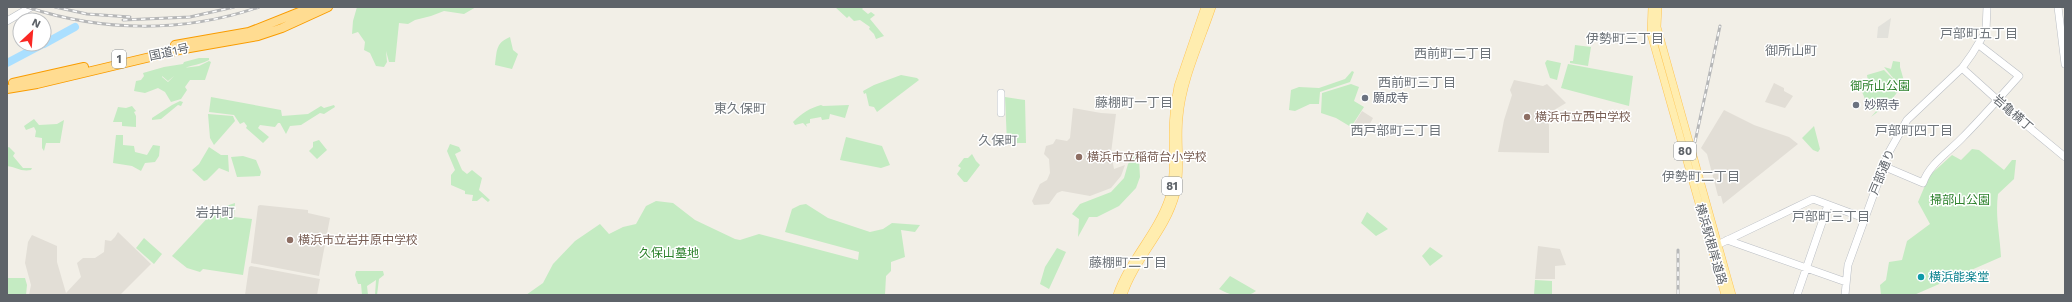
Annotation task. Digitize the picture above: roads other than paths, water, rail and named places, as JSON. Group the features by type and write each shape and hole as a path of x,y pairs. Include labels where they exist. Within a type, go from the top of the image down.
{"highway":[{"name":"国道1号","path":"7,87 199,39 233,35 260,29 312,7"},
{"name":"国道1号","path":"7,87 37,84 184,49 258,36 289,25 328,7"},
{"path":"233,35 239,36 249,34 285,21 289,25"}],"main road":[{"name":"81","path":"1117,295 1125,275 1156,228 1169,198 1174,167 1173,134 1176,98 1180,80 1205,7"},
{"name":"81","path":"1123,295 1133,273 1164,224 1176,193 1179,164 1179,118 1181,98 1212,7"},
{"name":"横浜駅根岸道路","path":"1652,7 1651,34 1715,246 1732,295"},
{"name":"横浜駅根岸道路","path":"1658,7 1657,27 1715,246 1725,295"}],"street":[{"path":"7,21 31,7"},
{"name":"戸部通り","path":"1845,295 1848,265 1883,166 1907,120 1962,68 1979,45 1987,25 1987,7"},
{"path":"2058,7 2065,64"},
{"path":"1883,166 1923,183 1939,160 2019,76 1979,45"},
{"name":"岩亀横丁","path":"1962,68 1997,100 2065,157"},
{"path":"1000,93 1001,113"},
{"path":"1715,246 1813,199 1864,218"},
{"path":"1797,295 1828,205"},
{"path":"1727,240 1846,282"}],"waterway":[{"path":"52,40 75,27"},
{"path":"7,63 28,52"}],"railway":[{"path":"27,7 84,21 114,25 143,26 172,25 202,21 259,7"},
{"path":"55,7 87,14 130,17"},
{"path":"123,20 190,17 234,7"},
{"path":"1695,142 1720,26"},
{"path":"1678,250 1678,294"}],"place":[{"name":"願成寺","path":"1365,98"},
{"name":"妙照寺","path":"1856,105"},
{"name":"横浜市立西中学校","path":"1527,117"},
{"name":"横浜市立稲荷台小学校","path":"1079,157"},
{"name":"横浜市立岩井原中学校","path":"290,240"},
{"name":"横浜能楽堂","path":"1921,277"}],"district":[{"name":"戸部町五丁目","path":"1979,33"},
{"name":"伊勢町三丁目","path":"1625,38"},
{"name":"御所山町","path":"1791,50"},
{"name":"西前町二丁目","path":"1453,53"},
{"name":"西前町三丁目","path":"1417,82"},
{"name":"藤棚町一丁目","path":"1134,102"},
{"name":"東久保町","path":"740,108"},
{"name":"西戸部町三丁目","path":"1396,130"},
{"name":"戸部町四丁目","path":"1914,130"},
{"name":"久保町","path":"998,140"},
{"name":"伊勢町二丁目","path":"1701,176"},
{"name":"岩井町","path":"215,212"},
{"name":"戸部町三丁目","path":"1831,216"},
{"name":"藤棚町二丁目","path":"1128,262"}],"park label":[{"name":"御所山公園","path":"1880,86"},
{"name":"掃部山公園","path":"1960,200"},
{"name":"久保山墓地","path":"669,253"}]}
